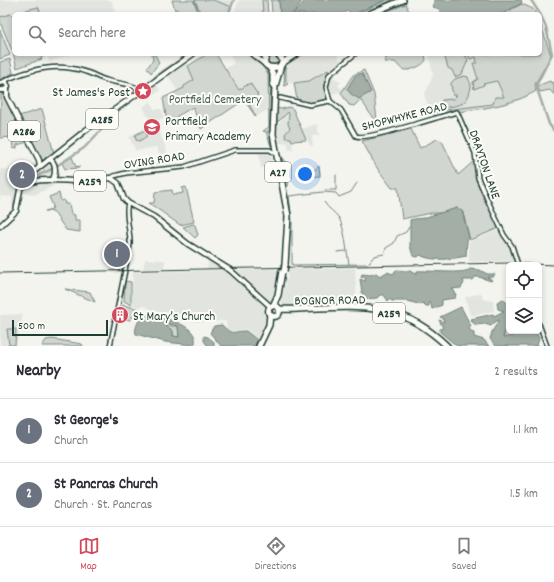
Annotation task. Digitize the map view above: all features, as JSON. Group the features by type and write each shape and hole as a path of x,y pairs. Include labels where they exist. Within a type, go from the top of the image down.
{"highway":[{"path":"368,12 397,0"},
{"path":"374,12 403,0"},
{"path":"381,12 392,4"},
{"path":"268,56 266,61 269,67 275,68 292,56"},
{"path":"279,56 281,63"},
{"name":"A27","path":"260,346 274,310 283,271 288,216 275,146 275,91 281,63"},
{"name":"A27","path":"269,67 273,79 271,149 285,211 284,265"},
{"path":"274,105 276,99 280,98 276,95 275,91"},
{"name":"BOGNOR ROAD","path":"274,310 350,309 380,311 414,323 445,346"}],"main road":[{"name":"A285","path":"46,161 141,90 190,56"},
{"path":"255,56 269,67"},
{"path":"280,98 310,105 330,101 326,88 328,77 353,56"},
{"path":"1,82 14,76 44,67 53,66 85,72 102,79 134,86 141,90"},
{"path":"6,94 9,82 14,76"},
{"path":"1,82 6,83 8,87"},
{"path":"1,90 8,87"},
{"name":"A286","path":"1,90 6,94 39,160 40,166"},
{"name":"SHOPWHYKE ROAD","path":"330,101 341,110 356,136 359,138 457,112"},
{"name":"DRAYTON LANE","path":"457,112 475,153 478,178 504,235 512,246 517,262"},
{"name":"OVING ROAD","path":"111,178 113,176 126,173 184,167 235,150 271,149"},
{"path":"24,183 53,179 55,174 53,161 55,154"},
{"name":"A286","path":"39,160 53,161"},
{"path":"0,226 16,211 21,187 46,161"},
{"name":"A259","path":"55,174 59,180"},
{"name":"A259","path":"53,179 80,181 111,178 118,183 124,199 128,203"},
{"path":"110,346 130,245 130,231 126,208 128,203 154,217 188,244 230,270 243,280 274,310"},
{"path":"542,332 547,346"}],"shaded area":[{"path":"0,0 111,0 115,12 12,12 12,51 0,22"},
{"path":"213,0 232,0 230,6"},
{"path":"239,0 266,0 267,12 234,12"},
{"path":"279,0 303,0 294,12 280,12"},
{"path":"306,0 386,0 359,12 295,12"},
{"path":"434,0 521,0 522,3 506,12 439,12 440,9 433,7"},
{"path":"542,28 551,56 535,84 536,91 525,98 508,104 433,117 424,96 433,75 429,56 542,56"},
{"path":"14,56 67,56 49,62 48,57 17,68"},
{"path":"230,56 250,56 263,66 268,75 269,109 256,117 247,102 250,83 240,90 226,68 234,63"},
{"path":"300,56 338,56 341,63 309,81 294,83 286,82 287,63"},
{"path":"184,61 191,71 194,80 178,92 167,74"},
{"path":"362,73 371,92 359,99 351,94 347,89 355,76"},
{"path":"332,76 341,82 338,86 344,90 330,94 328,84"},
{"path":"156,83 160,91 149,96 146,91"},
{"path":"124,85 133,87 140,91 133,96 131,93 126,96 122,90"},
{"name":"Portfield Primary Academy","path":"151,101 154,109 162,109 164,118 156,121 169,158 162,160 156,147 136,151 129,137 152,124 143,107"},
{"path":"288,112 290,128 288,132 293,149 288,150 288,143 278,143 274,123 279,123"},
{"path":"317,124 319,135 312,136 313,146 310,146 301,129"},
{"path":"258,150 266,151 270,154 274,166 261,168"},
{"path":"281,156 287,165 288,186"},
{"path":"49,161 52,165 54,186 34,195 20,193 17,205 12,205 12,197 1,196 0,200 0,169 16,170 17,168 38,162 39,166 25,178 23,173 19,174 22,179 21,184 25,184 23,182"},
{"path":"457,208 462,211 469,238 467,241 466,256 430,259 420,255 418,257 413,256 410,246 410,220 423,218"},
{"path":"500,229 511,248 516,261 469,262 469,242"},
{"path":"209,258 225,268 207,268"},
{"path":"145,259 165,260 164,268 143,269"},
{"path":"355,268 357,304 286,307 281,301 289,269"},
{"path":"278,269 274,298 267,307 267,322 259,342 246,329 233,332 227,330 226,321 197,322 149,309 145,306 139,307 131,305 133,272"},
{"path":"470,269 480,270 487,274 495,274 493,277 487,277 492,280 491,281 479,277 475,277 473,280 463,280 464,283 461,288 451,289 454,290 454,293 456,294 455,298 442,300 442,305 432,309 429,302 429,306 426,306 423,303 421,305 408,301 392,301 389,299 388,301 384,295 380,295 377,298 363,299 360,279 365,281 366,279 361,276 362,274 370,275 376,273 380,276 387,272 393,274 396,270 410,271 417,274 417,271 461,272"},
{"path":"481,293 483,299 493,301 494,311 470,316 465,297"},
{"path":"503,299 506,302 506,326 503,338 512,336 512,334 537,334 539,339 537,345 539,346 496,346 490,339 499,320 491,326 485,324 476,325 471,321 471,319 493,314 494,316 504,311 498,309 497,302"},
{"path":"461,307 471,326 469,329 474,333 474,337 484,340 489,346 457,346 440,332 440,329 443,328 439,320 444,322 443,318 440,317"},
{"path":"23,314 16,346 0,346 0,315"},
{"path":"145,314 168,319 184,326 195,336 195,343 193,345 165,342 136,334 136,326","holes":["166,323 178,326 179,337 173,336 173,331 165,325"]},
{"path":"222,325 231,332 246,331 257,340 255,346 221,346 210,333 214,326"},
{"path":"204,336 208,337 214,342 214,346 208,346 204,341"}],"green space":[{"path":"172,0 193,0 198,12 178,12 177,9 175,10"},
{"path":"195,0 213,0 232,7 230,12 200,12"},
{"path":"262,0 267,0 268,12 263,12"},
{"path":"271,0 279,0 280,12 272,12"},
{"path":"387,0 393,0 366,12 360,12"},
{"path":"406,4 409,12 385,12"},
{"path":"522,4 533,9 535,12 506,12"},
{"path":"38,7 40,12 26,12 26,10"},
{"path":"11,14 12,51 0,22 0,17"},
{"path":"542,28 551,56 535,84 536,91 512,102 500,105 435,116 434,113 437,111 493,104 495,97 504,97 497,81 483,84 484,85 474,89 473,82 478,79 473,63 477,63 476,57 470,59 469,56 542,56"},
{"path":"0,30 10,55 0,59"},
{"path":"14,56 41,56 42,59 17,68"},
{"path":"152,56 156,56 159,63 151,73 147,68 153,60"},
{"name":"Portfield Cemetery","path":"204,56 217,56 239,90 250,83 258,95 248,102 256,117 244,100 201,129 193,107 167,122 163,98 184,88 184,86 194,80 188,66"},
{"path":"252,56 266,67 271,75 270,130 267,132 270,133 271,146 266,132 263,131 269,127 268,75 263,66 251,57"},
{"path":"270,56 277,56 280,59 279,66 268,64 267,60"},
{"path":"295,56 300,56 286,64 286,82 288,84 284,86 285,63"},
{"path":"390,56 425,56 426,60 416,68 405,70 395,62 385,62 385,59"},
{"path":"445,56 466,56 468,60 462,74 455,77 452,70 448,68"},
{"path":"10,59 13,73 0,80 0,62"},
{"path":"328,70 329,73 324,85 327,99 312,103 297,100 294,83 309,81"},
{"path":"364,70 374,94 377,120 374,120 362,101 358,102 354,106 349,105 341,93 353,75"},
{"path":"464,76 468,77 471,85 468,97 465,101 458,105 442,108 442,100 453,99 457,95 452,95 454,93 452,91 451,83 455,79"},
{"path":"550,81 551,83 554,82 554,95 550,90 540,92 537,86"},
{"path":"1,92 5,95 24,136 0,138"},
{"path":"289,107 293,109 306,140 292,141 291,138 286,138 285,134 290,128 288,124 288,112 279,121 275,122 276,108 282,109"},
{"path":"42,109 54,153 43,161 40,161 19,116"},
{"path":"411,129 420,148 437,139 442,141 458,175 473,162 475,163 478,182 499,228 470,240 463,212 457,208 442,213 431,213 402,219 398,188 392,188 377,168 362,141"},
{"path":"143,131 147,132 146,137 139,141 136,140 135,135"},
{"path":"25,138 28,142 17,145 17,148 13,149 12,139"},
{"path":"72,157 76,167 79,166 79,168 65,169 62,163"},
{"path":"319,166 320,176 307,177 307,176"},
{"path":"186,187 194,222 180,225 149,203 154,203 155,192 172,190 173,195 183,193 182,188"},
{"path":"59,193 61,201 64,200 65,204 69,204 71,214 75,215 75,220 80,220 80,232 66,230 53,211 45,211 52,209 53,206 49,197"},
{"path":"193,224 195,225 198,235 195,238 183,227"},
{"path":"125,281 131,282 131,305 124,301"},
{"path":"65,289 90,292 95,302"},
{"path":"123,305 139,309 137,318 131,317 130,320 117,317 117,313 121,313"},
{"path":"166,322 171,326 178,326 179,337 173,336 173,331 165,325"},
{"path":"506,326 506,334 511,334 512,337 503,339"},
{"path":"7,329 16,329 15,345 9,345"},
{"path":"52,339 82,344 83,346 42,346 46,340"}],"waterway":[{"path":"194,0 199,12"},
{"path":"229,12 234,0"},
{"path":"531,0 539,12"},
{"path":"542,18 546,27 552,54 536,86 549,124 554,131"},
{"path":"152,81 157,75 186,56"},
{"path":"85,147 103,128 109,117 140,94"},
{"path":"55,167 84,148"},
{"path":"37,176 52,169"},
{"path":"325,190 336,190 336,175"},
{"path":"357,183 351,192 339,197 336,193 323,192 289,196 292,221 292,265 368,264 374,256 384,254 386,248 394,243 397,236 406,232 409,227"},
{"path":"324,202 327,207 339,218 344,235 349,264"},
{"path":"337,252 346,251"}],"railway":[{"path":"0,273 508,263 554,265"}],"place":[{"name":"St James's Post","path":"143,91"},
{"name":"Portfield Primary Academy","path":"152,127"},
{"name":"St Pancras Church","path":"22,175"},
{"name":"St George's","path":"117,254"},
{"name":"St Mary’s Church","path":"120,315"}]}
